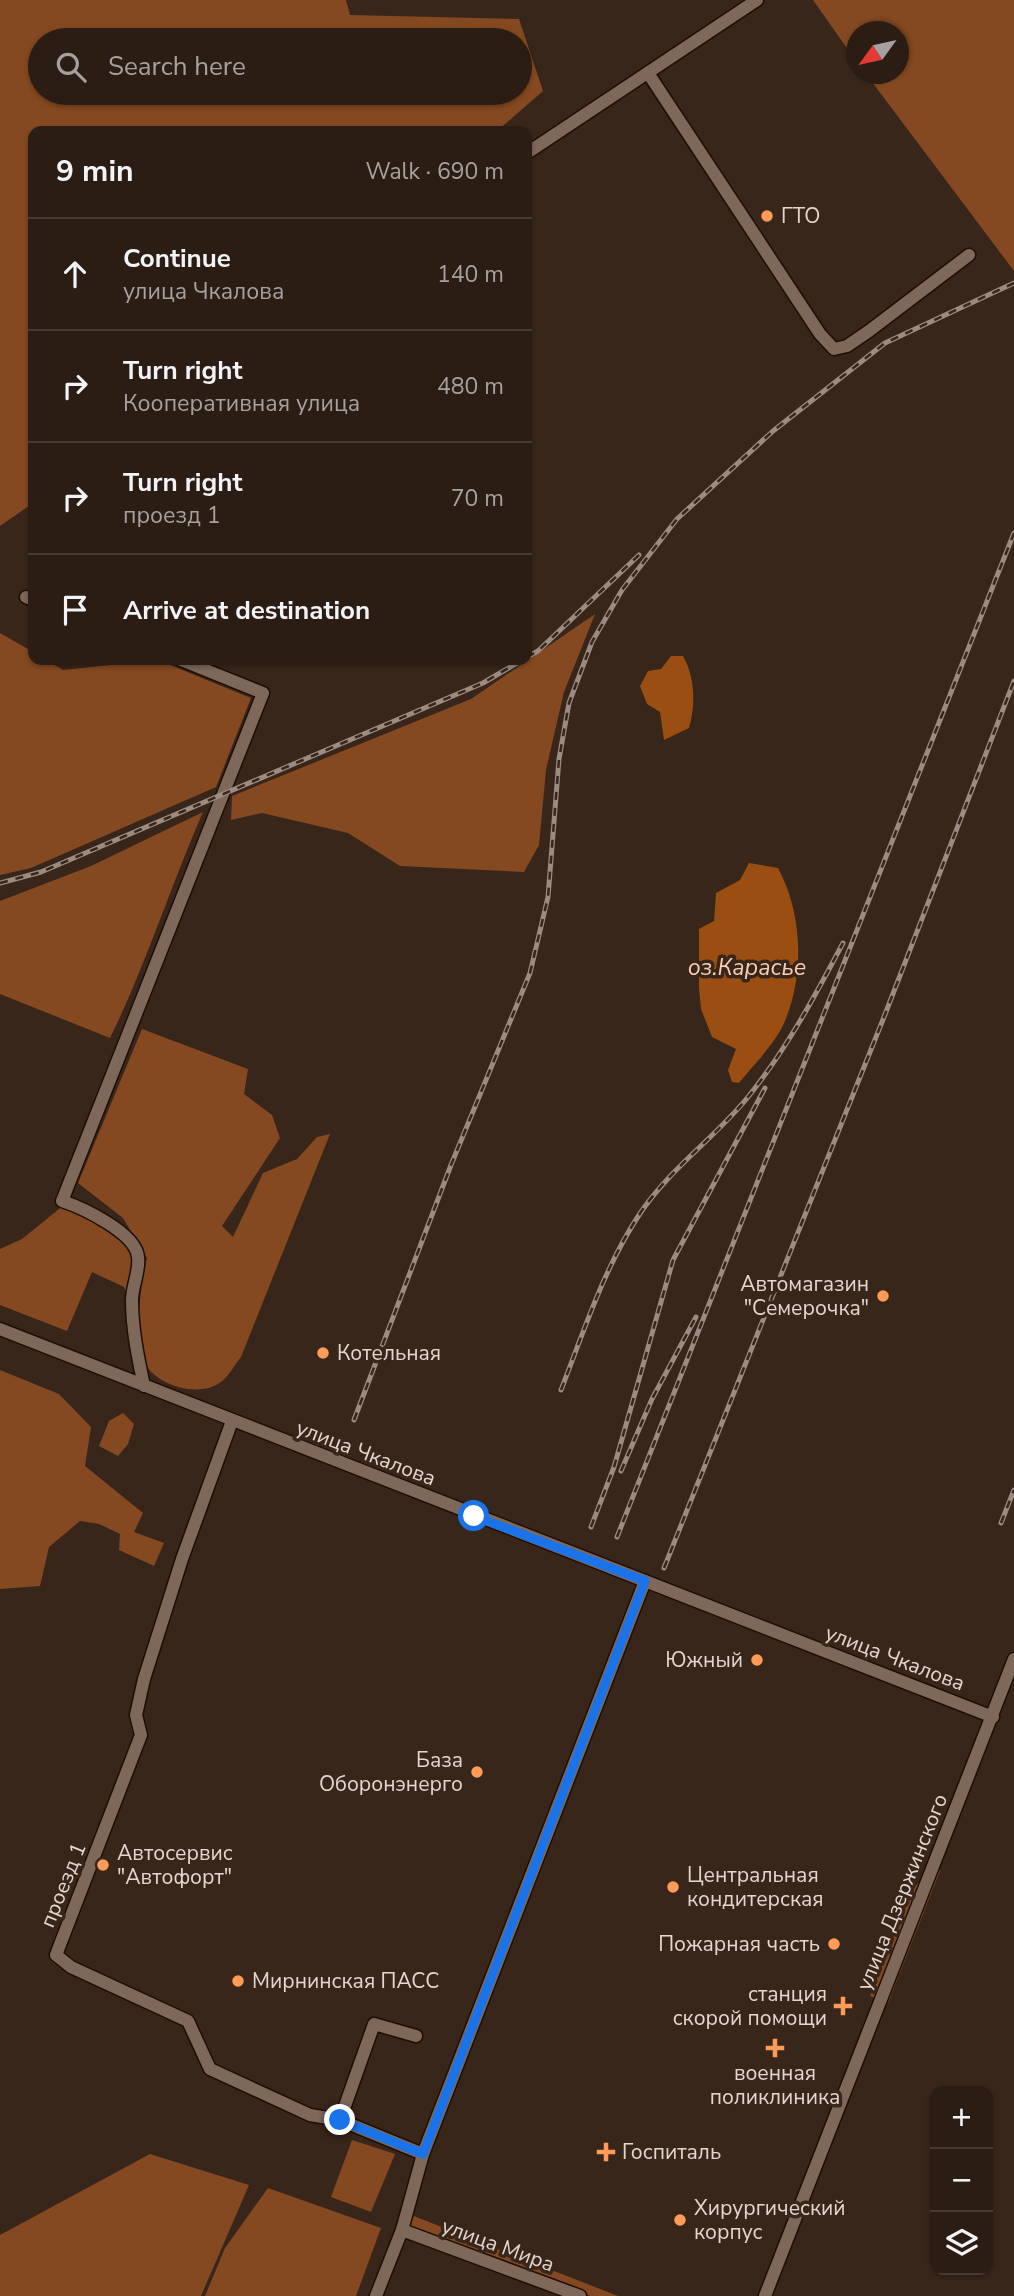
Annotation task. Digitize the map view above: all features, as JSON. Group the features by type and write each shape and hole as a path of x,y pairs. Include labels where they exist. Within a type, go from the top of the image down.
{"street":[{"path":"532,150 757,0"},
{"path":"648,74 714,178 820,334 834,349 847,345 869,331 969,255"},
{"path":"144,1386 132,1298 138,1256 135,1248 131,1240 81,1208 62,1200 263,693 193,665"},
{"name":"улица Чкалова","path":"0,1329 993,1717"},
{"name":"проезд 1","path":"232,1421 182,1559 144,1679 136,1714 141,1735 56,1955 71,1967 188,2021 211,2069 310,2115 340,2120 423,2154"},
{"path":"376,2296 402,2230 423,2154 645,1581"},
{"name":"улица Дзержинского","path":"765,2296 1014,1659"},
{"path":"340,2120 374,2024 416,2036"},
{"name":"улица Мира","path":"402,2230 580,2296"}],"shaded area":[{"path":"0,0 346,0 350,15 519,19 522,28 28,28 28,105 527,105 503,126 28,126 28,506 0,526"},
{"path":"813,0 1014,0 1014,271 874,84 909,84 909,21 846,21 846,47"},
{"path":"532,58 543,91 532,101"},
{"path":"595,614 564,692 546,770 539,845 524,872 400,866 348,833 262,813 231,820 232,796 471,699 521,665 532,665 532,657"},
{"path":"0,633 28,649 28,665 54,665 63,670 110,665 170,665 251,698 216,787 31,868 0,875"},
{"path":"203,812 110,1038 0,994 0,901 91,866"},
{"path":"142,1029 248,1069 244,1094 272,1115 280,1138 222,1226 233,1237 263,1173 297,1159 317,1137 330,1134 241,1357 221,1382 201,1389 177,1387 156,1376 148,1368 140,1349 139,1336 141,1294 147,1258 123,1218 78,1183"},
{"path":"64,1205 127,1240 135,1257 129,1298 124,1287 92,1272 67,1331 0,1305 0,1249 22,1239"},
{"path":"0,1370 59,1394 91,1427 85,1466 143,1513 134,1532 164,1543 154,1566 119,1550 120,1534 99,1524 80,1521 49,1547 40,1586 0,1589"},
{"path":"123,1413 134,1424 128,1444 118,1456 99,1446 109,1421"},
{"path":"937,1869 940,1871 888,2003 870,1996 912,1888"},
{"path":"352,2140 395,2154 371,2212 331,2197"},
{"path":"150,2154 249,2185 201,2296 0,2296 0,2235"},
{"path":"268,2188 381,2228 356,2296 205,2296 225,2248"},
{"path":"406,2213 618,2296 590,2296 402,2223"}],"water":[{"path":"671,656 683,656 687,664 692,682 693,710 689,728 664,740 660,712 647,704 640,686 648,671 661,669"},
{"name":"оз.Карасье","path":"749,863 778,868 786,885 796,923 798,963 796,983 785,1021 770,1045 739,1083 732,1082 728,1070 736,1049 712,1037 701,1009 699,929 714,921 716,893 740,880"}],"railway":[{"path":"354,1420 451,1165 530,973 548,897 559,759 569,703 592,642 622,590 677,519 773,431 885,343 1014,283"},
{"path":"617,1537 1014,533"},
{"path":"532,654 639,555"},
{"path":"0,883 41,872 483,683 514,665"},
{"path":"664,1568 884,1017 1014,681"},
{"path":"561,1390 605,1278 639,1215 664,1183 735,1112 762,1079 799,1022 843,943"},
{"path":"591,1527 614,1467 673,1260 765,1088"},
{"path":"621,1471 652,1399 696,1317"},
{"path":"1001,1523 1014,1490"}],"place":[{"name":"ГТО","path":"767,216"},
{"name":"Автомагазин \"Семерочка\"","path":"883,1296"},
{"name":"Котельная","path":"323,1353"},
{"name":"Южный","path":"757,1660"},
{"name":"База Оборонэнерго","path":"477,1772"},
{"name":"Автосервис \"Автофорт\"","path":"103,1865"},
{"name":"Центральная кондитерская","path":"673,1887"},
{"name":"Пожарная часть","path":"834,1944"},
{"name":"Мирнинская ПАСС","path":"238,1981"},
{"name":"станция скорой помощи","path":"843,2006"},
{"name":"военная поликлиника","path":"775,2048"},
{"name":"Госпиталь","path":"606,2152"},
{"name":"Хирургический корпус","path":"680,2220"}],"route":[{"path":"340,2120 423,2154 516,1907 645,1581 474,1516"}]}
